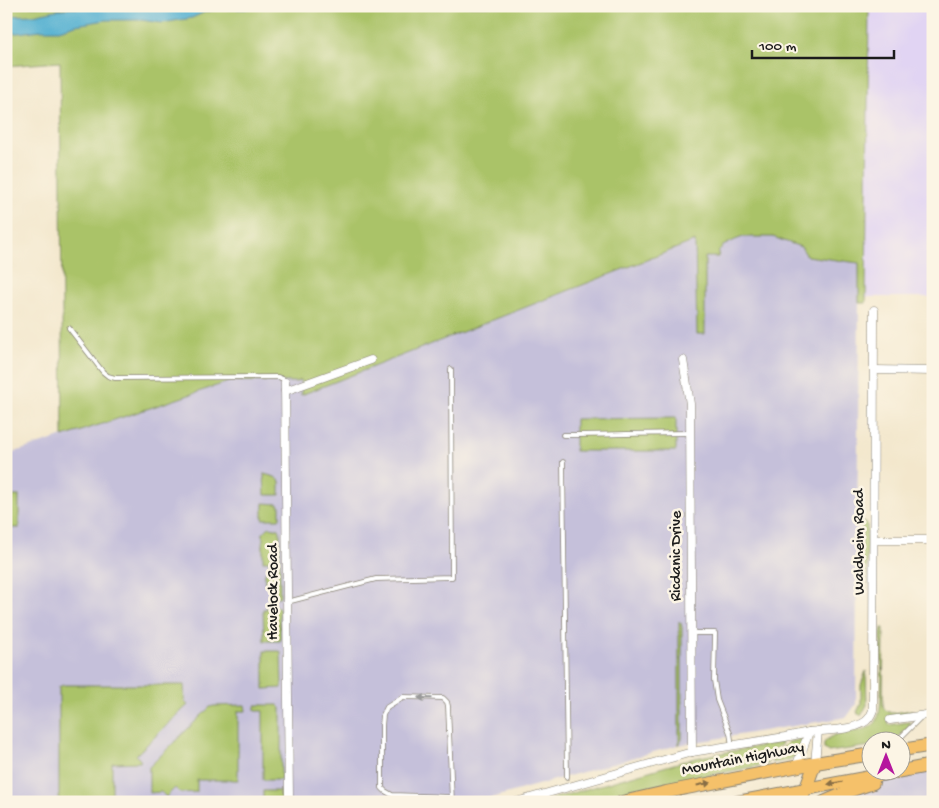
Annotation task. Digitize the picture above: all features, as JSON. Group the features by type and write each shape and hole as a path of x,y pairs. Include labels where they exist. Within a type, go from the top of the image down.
{"main road":[{"path":"912,748 933,744"},
{"name":"Mountain Highway","path":"622,802 815,763 862,756"},
{"path":"801,802 815,763"},
{"path":"737,802 784,797 806,788 933,765"},
{"path":"784,797 796,767"},
{"path":"824,802 852,790 918,768"}],"street":[{"name":"Waldheim Road","path":"516,802 692,752 814,731 848,728 868,719 873,710 874,310"},
{"path":"286,391 371,360"},
{"name":"Ricdanic Drive","path":"683,360 690,404 691,433 692,752"},
{"path":"875,370 933,371"},
{"name":"Havelock Road","path":"285,382 289,802"},
{"path":"874,540 933,540"},
{"path":"890,720 933,714"},
{"path":"814,731 815,763"},
{"path":"796,767 814,731"}],"lane":[{"path":"69,328 103,372 112,378 278,378 283,379 285,382"},
{"path":"288,602 376,579 452,577 451,369"},
{"path":"563,435 691,433"},
{"path":"563,462 568,777"},
{"path":"691,633 715,634 714,680 717,700 730,733 732,746"},
{"path":"451,796 392,795 382,788 382,726 384,715 388,707 403,697 443,698 447,702 452,802"},
{"path":"908,730 923,715"}],"shaded area":[{"path":"869,6 933,6 933,297 866,297"},
{"path":"862,163 856,704 847,717 678,745 477,802 6,802 6,455 231,381 296,382 495,304 576,288 696,241 697,333 705,334 704,218"},
{"path":"933,765 933,802 824,802 852,790 884,780 912,780 912,771"}],"green space":[{"path":"6,6 869,6 866,303 859,303 859,263 807,256 801,247 773,237 743,237 723,246 719,251 718,257 705,257 705,334 697,334 695,241 301,395 301,380 296,382 231,381 63,437 60,62 6,66"},
{"path":"676,418 676,451 575,451 575,419"},
{"path":"264,474 275,477 280,481 280,495 265,495"},
{"path":"6,496 19,496 19,528 6,528"},
{"path":"263,503 279,504 280,518 263,519"},
{"path":"862,522 867,524 867,591 861,591"},
{"path":"270,527 280,531 280,597 274,597 275,588 265,585 265,572 269,571 271,565 268,561 263,561 263,533"},
{"path":"267,606 279,608 280,641 264,641 263,609 267,609"},
{"path":"679,621 682,628 682,739 679,745"},
{"path":"882,628 884,628 884,709 891,713 912,710 911,713 888,717 889,725 910,722 910,725 906,730 862,730 862,747 828,752 824,748 824,743 830,737 872,726 879,716 882,665"},
{"path":"264,651 280,651 281,653 282,688 264,689"},
{"path":"866,671 867,705 861,716 857,712 861,704 861,685"},
{"path":"63,685 184,685 185,702 188,705 136,755 141,761 112,763 112,793 116,802 59,802 59,687"},
{"path":"245,705 246,711 238,711 238,780 197,780 197,792 180,793 175,788 166,797 161,792 149,793 149,767 210,707"},
{"path":"256,705 278,705 281,708 281,780 263,780 263,711 255,711"},
{"path":"803,739 793,758 772,763 771,757 788,742"},
{"path":"781,742 782,744 769,754 768,764 645,788 587,802 541,802 695,758"},
{"path":"263,791 282,792 282,802 263,802"}],"water":[{"path":"107,6 261,6 245,9 218,9 192,18 162,23 141,20 106,20 59,30 6,33 6,16 33,15 61,9"}]}
